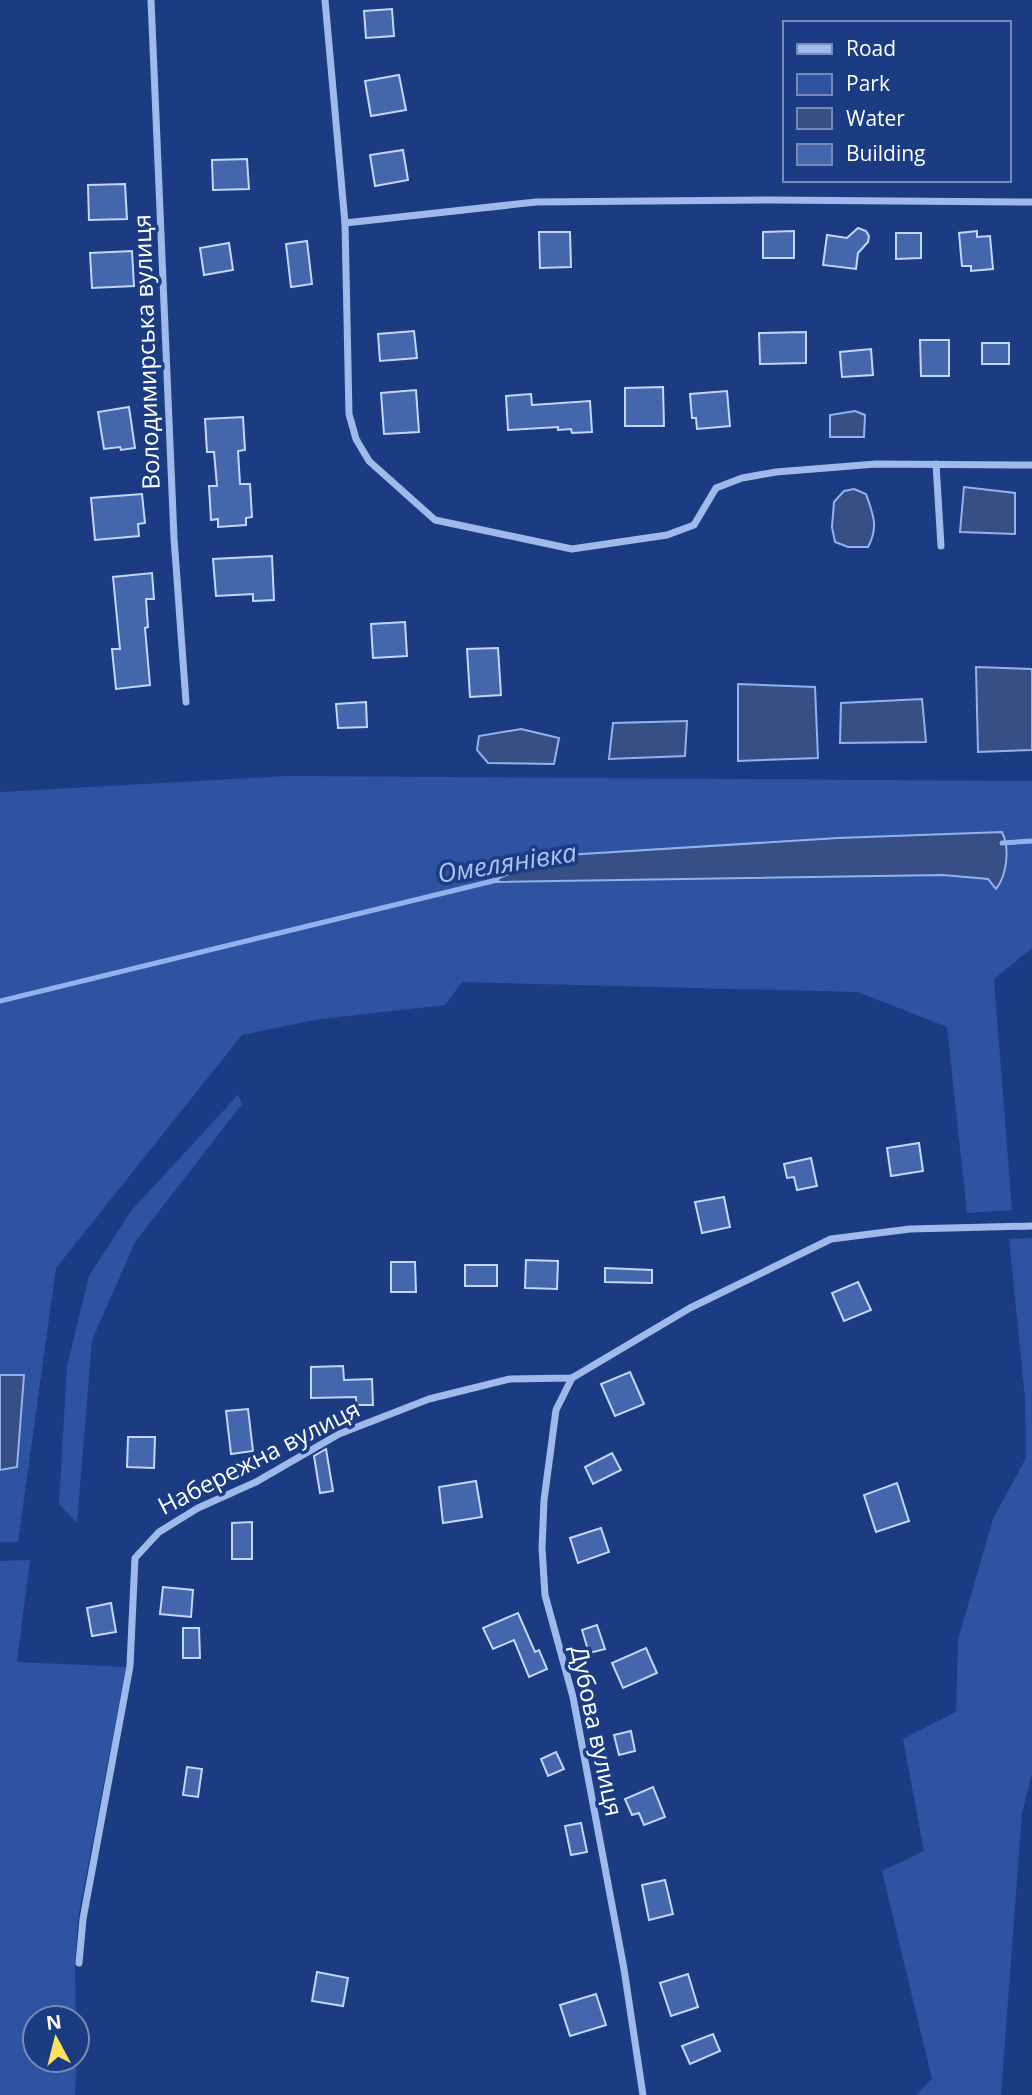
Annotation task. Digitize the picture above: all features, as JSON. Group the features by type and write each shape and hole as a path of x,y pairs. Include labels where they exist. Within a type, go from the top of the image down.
{"street":[{"name":"Володимирська вулиця","path":"151,0 174,538 186,702"},
{"path":"325,0 345,223 349,414 356,439 369,461 435,520 572,549 667,535 694,525 716,488 743,478 776,472 876,464 1032,465"},
{"path":"345,223 536,202 1032,202"},
{"path":"936,464 941,546"},
{"name":"Набережна вулиця","path":"79,1963 83,1919 130,1667 135,1558 159,1532 198,1508 256,1482 339,1434 429,1399 510,1379 572,1378 690,1308 831,1239 910,1229 1032,1226"},
{"name":"Дубова вулиця","path":"572,1378 556,1410 546,1487 542,1548 545,1595 573,1697 624,1969 643,2095"}],"green space":[{"path":"288,776 1032,781 1032,948 994,979 1012,1210 967,1213 947,1027 858,992 462,982 445,1005 320,1019 242,1035 56,1268 18,1542 0,1542 0,1470 17,1466 24,1375 0,1375 0,792","holes":["1002,832 996,889 988,879 943,875 492,881 550,856 838,838"]},
{"path":"238,1095 242,1104 135,1242 92,1340 77,1523 59,1504 67,1366 89,1276 131,1211"},
{"path":"1032,1238 1032,1773 1022,1813 1001,2095 916,2095 932,2079 882,1871 924,1851 903,1739 956,1712 958,1640 993,1519 1026,1458 1025,1397 1009,1239"},
{"path":"30,1560 17,1662 126,1667 78,1918 76,2004 21,2004 21,2074 76,2074 75,2095 0,2095 0,1561"}],"water":[{"path":"855,411 865,415 864,437 830,437 830,415"},
{"path":"964,487 1015,493 1015,534 960,532"},
{"path":"854,489 866,494 873,514 874,527 868,547 848,547 835,542 832,527 834,502 844,491"},
{"path":"976,667 1032,669 1032,750 978,752"},
{"path":"738,684 815,687 818,758 738,761"},
{"path":"922,699 926,742 840,743 841,703"},
{"path":"687,721 685,756 609,759 613,723"},
{"path":"521,729 559,738 554,764 488,763 477,750 479,736"},
{"path":"1002,832 1006,861 1003,876 996,889 988,879 943,875 490,882 550,856 838,838"},
{"path":"0,1375 24,1375 17,1467 0,1470"}],"building":[{"path":"392,9 394,36 366,38 364,11"},
{"path":"399,75 406,110 371,116 365,81"},
{"path":"403,150 408,180 375,186 370,155"},
{"path":"247,159 249,189 213,190 212,160"},
{"path":"125,184 127,219 89,220 88,185"},
{"path":"858,228 866,231 869,236 868,242 858,253 856,269 823,265 827,235 847,238"},
{"path":"794,231 794,258 763,258 763,232"},
{"path":"977,231 977,237 990,236 993,269 971,271 971,266 962,266 959,233"},
{"path":"539,232 570,232 571,267 540,268"},
{"path":"896,233 921,233 921,258 896,259"},
{"path":"307,241 312,284 291,287 286,244"},
{"path":"229,243 233,270 204,275 200,248"},
{"path":"132,251 134,286 92,288 90,253"},
{"path":"414,331 417,358 380,361 378,334"},
{"path":"806,332 806,363 760,364 759,333"},
{"path":"920,340 949,340 949,376 921,376"},
{"path":"982,343 1009,343 1009,364 982,364"},
{"path":"871,349 873,375 842,377 840,352"},
{"path":"663,387 664,426 625,426 625,388"},
{"path":"416,390 419,432 384,434 381,393"},
{"path":"727,391 730,426 697,429 696,418 692,418 690,394"},
{"path":"531,394 532,405 590,401 592,432 572,433 571,429 558,430 558,427 508,430 506,396"},
{"path":"129,407 135,448 104,449 98,412"},
{"path":"243,417 245,450 238,451 240,484 250,484 252,517 246,518 246,525 218,527 218,519 211,520 209,486 217,486 214,452 207,452 205,419"},
{"path":"142,494 145,523 138,524 139,536 95,540 91,498"},
{"path":"272,556 274,600 253,601 253,594 216,596 213,559"},
{"path":"152,573 154,599 146,599 148,627 145,628 150,685 116,689 112,649 120,649 113,577"},
{"path":"405,622 407,656 373,658 371,624"},
{"path":"498,648 501,695 470,697 467,649"},
{"path":"366,702 367,727 338,728 336,704"},
{"path":"919,1143 923,1171 891,1176 887,1148"},
{"path":"811,1158 817,1186 797,1190 794,1177 787,1178 784,1164"},
{"path":"724,1197 730,1227 702,1233 695,1202"},
{"path":"526,1260 558,1261 557,1289 525,1288"},
{"path":"391,1262 415,1262 416,1292 391,1292"},
{"path":"465,1265 497,1265 497,1286 465,1286"},
{"path":"605,1268 652,1270 652,1283 605,1282"},
{"path":"858,1282 871,1310 844,1321 832,1293"},
{"path":"343,1366 344,1380 372,1379 373,1405 356,1405 356,1397 311,1398 311,1367"},
{"path":"630,1372 644,1404 615,1416 601,1384"},
{"path":"248,1409 253,1451 231,1454 226,1411"},
{"path":"128,1437 155,1437 154,1468 127,1467"},
{"path":"326,1449 333,1491 320,1493 314,1456"},
{"path":"612,1453 621,1470 593,1484 585,1467"},
{"path":"476,1481 482,1517 443,1523 439,1487"},
{"path":"897,1483 909,1521 876,1532 864,1495"},
{"path":"252,1522 252,1559 232,1559 232,1523"},
{"path":"601,1528 609,1552 578,1563 570,1538"},
{"path":"163,1587 193,1590 191,1617 160,1614"},
{"path":"111,1603 116,1632 92,1636 87,1608"},
{"path":"518,1613 535,1652 539,1650 547,1669 529,1677 514,1640 493,1649 483,1628"},
{"path":"597,1625 605,1649 589,1653 582,1630"},
{"path":"183,1628 199,1628 200,1658 183,1658"},
{"path":"646,1648 657,1673 623,1688 612,1663"},
{"path":"631,1731 635,1751 619,1755 614,1735"},
{"path":"556,1752 564,1769 548,1776 541,1759"},
{"path":"187,1767 202,1769 198,1797 183,1795"},
{"path":"653,1787 665,1817 644,1825 639,1813 632,1815 625,1799"},
{"path":"581,1823 587,1852 571,1855 565,1826"},
{"path":"665,1880 673,1914 649,1920 642,1885"},
{"path":"317,1972 348,1978 343,2006 312,2001"},
{"path":"688,1974 698,2007 671,2016 660,1983"},
{"path":"596,1994 606,2025 570,2036 560,2005"},
{"path":"713,2034 720,2051 690,2064 682,2046"}],"waterway":[{"name":"Омелянівка","path":"1002,843 1032,841"},
{"name":"Омелянівка","path":"0,1001 497,880"}]}
